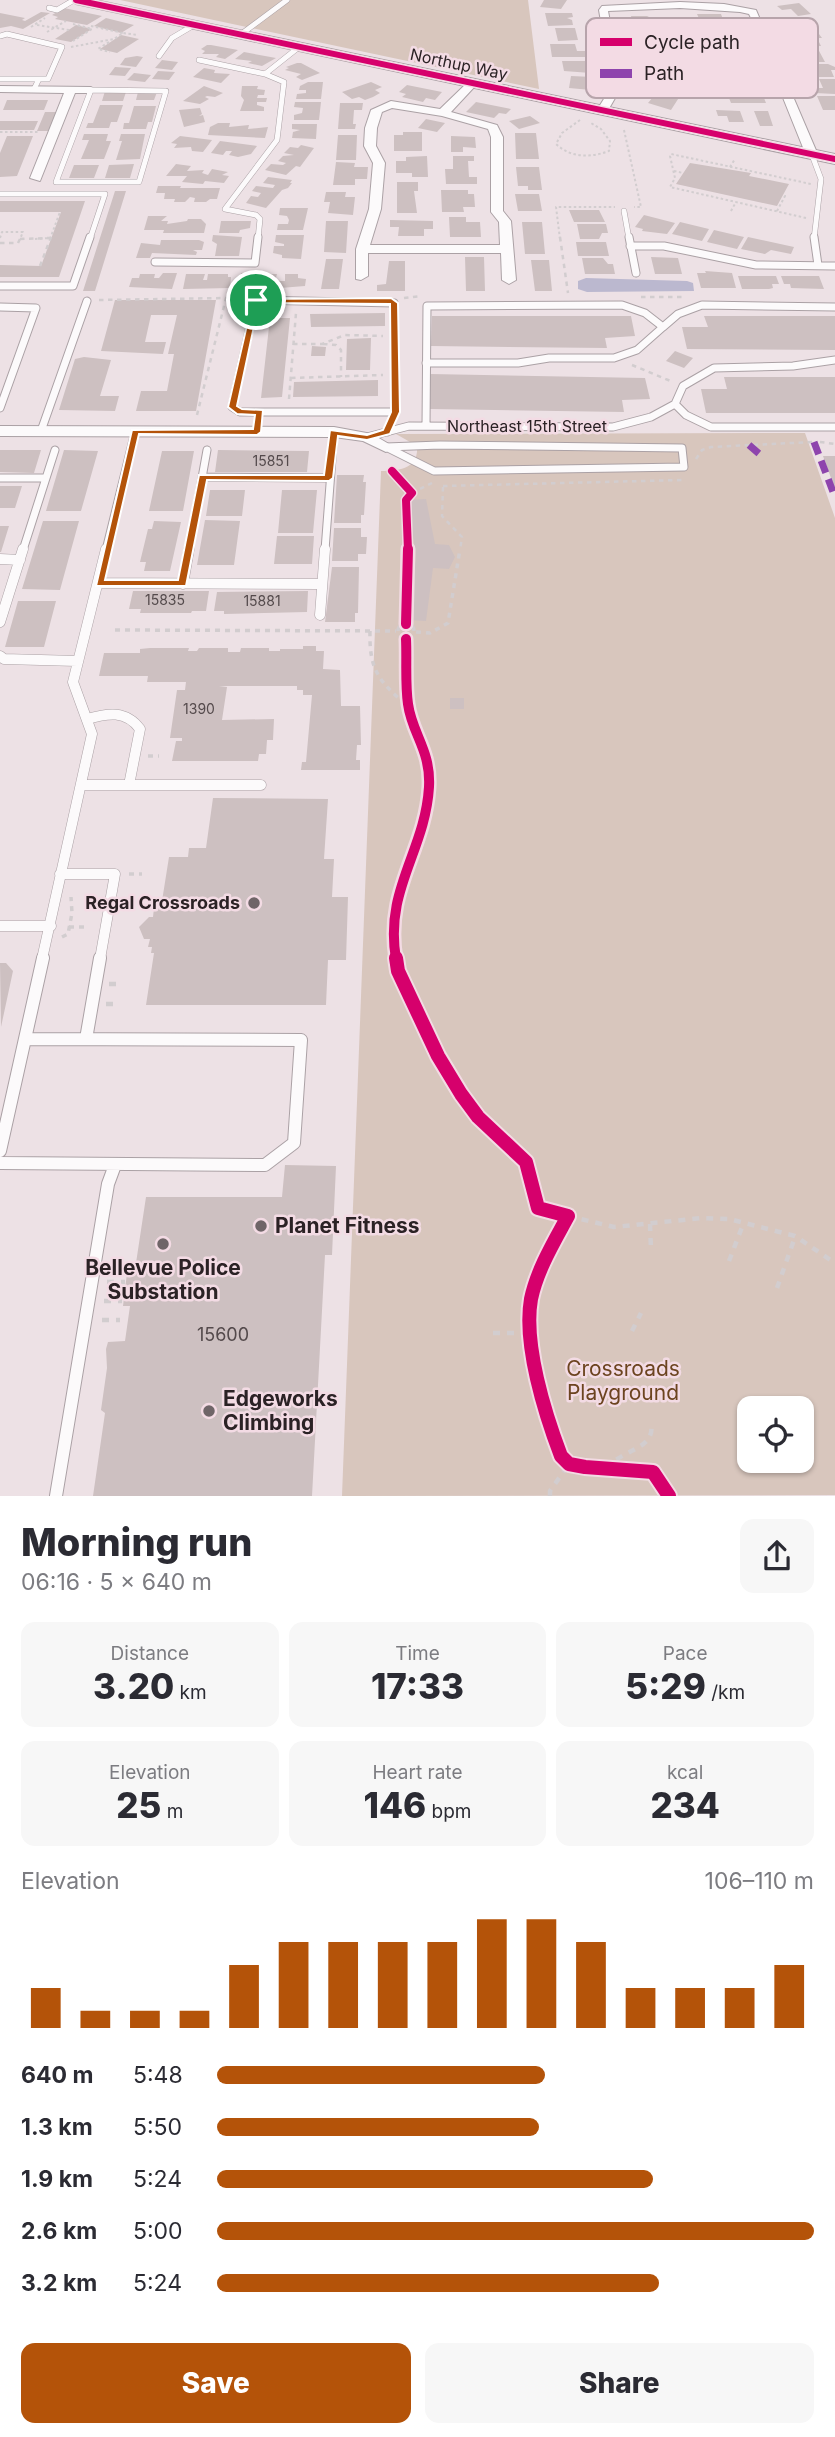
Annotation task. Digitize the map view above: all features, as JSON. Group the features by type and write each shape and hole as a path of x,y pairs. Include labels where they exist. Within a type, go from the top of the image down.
{"street":[{"name":"Northup Way","path":"75,0 835,159"},
{"path":"603,18 602,12 605,8 720,6 750,11 756,18"},
{"path":"443,113 472,83"},
{"path":"0,89 37,84 71,90 92,90"},
{"path":"36,178 71,90"},
{"path":"603,110 610,98"},
{"path":"789,98 812,155"},
{"path":"361,276 362,248 375,209 379,163 370,146 371,128 377,110 391,104 487,123 495,130 497,212 505,221 509,280"},
{"path":"362,248 507,248"},
{"path":"0,431 334,432 387,439"}],"lane":[{"path":"49,8 57,10 75,0"},
{"path":"240,35 288,0"},
{"path":"159,56 172,38 194,25"},
{"path":"0,36 7,34 62,47 48,79 37,84 0,79"},
{"path":"265,74 299,47"},
{"path":"155,262 255,263 260,219 256,215 225,209 277,140 284,82 265,74 199,60"},
{"path":"92,90 166,90 139,182 56,182 92,90"},
{"path":"812,155 818,162 826,187 813,246 818,265"},
{"path":"0,194 105,194 73,286 0,286"},
{"path":"624,211 636,273"},
{"path":"630,246 664,246 743,264 835,266"},
{"path":"387,439 395,412 396,308 391,301 256,300 232,407 240,412 395,412"},
{"path":"41,431 87,301"},
{"path":"426,426 427,306 622,305 645,313 663,327"},
{"path":"426,363 518,363 550,358 614,358 637,350 678,314 702,305 835,307"},
{"path":"0,307 36,308 0,408"},
{"path":"835,360 793,366 714,368 683,386 675,404 686,415 711,427 835,426"},
{"name":"Northeast 15th Street","path":"387,439 409,426 613,427 641,420 675,404"},
{"path":"257,432 260,412"},
{"path":"0,1151 92,734 73,682 135,432"},
{"path":"320,615 334,432"},
{"path":"387,439 682,448 684,467 434,471 387,439"},
{"path":"0,622 55,450"},
{"path":"183,584 207,450"},
{"path":"203,477 329,478"},
{"path":"0,478 46,478"},
{"path":"0,559 20,559"},
{"path":"99,583 322,584"},
{"path":"0,656 4,659 77,661"},
{"path":"87,719 120,713 134,719 140,729 129,785"},
{"path":"81,785 261,785"},
{"path":"61,874 115,874 86,1039"},
{"path":"0,926 51,926"},
{"path":"0,1163 265,1165 293,1143 301,1040 26,1039"},
{"path":"56,1496 108,1184 115,1165"}],"path":[{"path":"40,37 66,21"},
{"path":"62,47 99,22"},
{"path":"35,24 69,30"},
{"path":"62,34 75,24 138,35"},
{"path":"110,52 98,49 123,33"},
{"path":"62,47 114,39"},
{"path":"583,116 610,141 609,151 595,157 561,150 556,144 562,133 583,116"},
{"path":"622,122 640,203"},
{"path":"0,132 56,132"},
{"path":"810,219 670,187 675,178 671,154 816,185"},
{"path":"730,167 735,159"},
{"path":"674,171 683,173"},
{"path":"777,211 785,197 782,196"},
{"path":"732,211 736,202"},
{"path":"40,265 60,212"},
{"path":"0,238 2,232 23,232 18,243 0,243"},
{"path":"20,239 51,238"},
{"path":"87,301 226,298 195,424"},
{"path":"288,412 297,301"},
{"path":"322,344 345,335 396,335"},
{"path":"293,344 336,345 341,350 341,377"},
{"path":"614,358 683,386"},
{"path":"291,378 395,375"},
{"path":"392,471 412,493"},
{"path":"406,639 416,632 430,633 448,623 458,577 462,537 442,516 443,486 426,477"},
{"path":"406,624 407,500 412,493 434,482"},
{"path":"115,630 396,631 406,624 414,626 416,632"},
{"path":"370,631 368,657 381,683 408,706"},
{"path":"396,631 400,637 406,639"},
{"path":"406,639 408,706 426,755 429,785 425,826 401,881 394,908 394,948 398,971 438,1056 461,1094 478,1117 526,1162 538,1208 614,1227 702,1218 744,1222 795,1236 808,1242 835,1264"},
{"path":"146,756 159,756"},
{"path":"127,874 142,874"},
{"path":"62,937 68,934 69,927 84,927"},
{"path":"107,985 123,985"},
{"path":"103,1004 120,1004"},
{"path":"568,1216 540,1271 530,1303 532,1333 556,1445 569,1464 653,1472 669,1496"},
{"path":"729,1261 744,1222"},
{"path":"650,1223 652,1250"},
{"path":"777,1288 795,1236"},
{"path":"109,1265 128,1265"},
{"path":"107,1282 125,1282"},
{"path":"104,1301 122,1301"},
{"path":"632,1331 641,1313"},
{"path":"101,1320 120,1320"},
{"path":"493,1333 532,1333"},
{"path":"606,1469 614,1457 649,1443 653,1434 651,1423"},
{"path":"550,1496 550,1491 569,1464"}],"green space":[{"path":"120,0 528,0 539,89"},
{"name":"Crossroads Playground","path":"805,433 835,518 835,1495 342,1496 381,471 411,464 417,454 417,446 396,434"}],"shaded area":[{"path":"586,278 687,281 693,283 694,291 587,292 578,289 578,281"}],"building":[{"path":"544,0 567,0 561,9 540,7"},
{"path":"799,3 811,14 798,16 791,9 782,10 777,6"},
{"path":"64,8 102,16 87,25 55,19 58,17 52,15"},
{"path":"41,12 50,13 23,29 11,26 0,28 0,13 25,18 22,20 25,21"},
{"path":"545,13 572,13 573,17 567,18 572,20 573,25 548,26"},
{"path":"697,14 721,14 722,18 699,18"},
{"path":"631,16 651,18 631,18"},
{"path":"106,18 134,25 121,33 94,26"},
{"path":"76,25 92,29 71,42 55,39"},
{"path":"555,28 575,28 578,40 558,41"},
{"path":"121,35 139,39 117,53 100,49"},
{"path":"550,44 575,44 577,51 585,51 586,57 552,57"},
{"path":"207,45 238,50 225,59 216,57 219,54 202,54 205,51 201,49"},
{"path":"818,49 825,62 818,62"},
{"path":"244,52 276,58 262,66 248,63 252,61 235,59"},
{"path":"143,57 136,67 120,65 125,58"},
{"path":"162,60 178,62 172,70 155,68"},
{"path":"562,61 586,61 586,73 564,71"},
{"path":"297,63 320,73 302,80 296,77 301,74 285,70"},
{"path":"818,64 835,67 835,70 831,70 834,77 818,77"},
{"path":"115,67 131,68 125,76 109,75"},
{"path":"204,68 215,70 214,73 230,74 221,83 193,77"},
{"path":"158,71 175,72 169,80 152,79"},
{"path":"134,73 151,75 145,82 127,80"},
{"path":"571,76 586,77 586,90 569,88"},
{"path":"819,79 835,79 835,94 818,93 818,88 823,88"},
{"path":"308,82 323,82 321,99 296,99 297,94 306,93 306,90 299,90 300,86"},
{"path":"371,82 382,87 375,90 380,93 365,100 359,97 352,99 342,92"},
{"path":"407,85 442,92 435,100 426,98 423,102 402,97 406,94 399,92"},
{"path":"204,86 223,93 215,97 207,96 205,97 209,99 200,104 183,101"},
{"path":"242,86 258,86 257,89 265,90 264,95 258,95 257,98 267,98 266,102 257,102 257,105 264,107 264,111 240,111 244,100 241,96"},
{"path":"105,91 126,92 123,101 102,101"},
{"path":"138,92 157,92 154,100 136,100"},
{"path":"818,96 835,96 835,110 823,110"},
{"path":"652,98 679,98 671,110 648,103"},
{"path":"729,98 764,98 766,103 731,103"},
{"path":"7,100 48,100 44,110 3,110"},
{"path":"295,102 321,102 319,120 294,120 294,115 302,113 303,108 294,107"},
{"path":"476,102 511,109 494,118 466,112"},
{"path":"340,103 363,103 362,110 354,110 355,129 338,129"},
{"path":"100,105 123,105 117,122 111,122 109,128 86,128 88,123 93,123"},
{"path":"134,106 156,106 152,122 148,122 146,129 123,129 124,123 129,123"},
{"path":"200,108 202,114 199,116 203,115 205,122 184,127 179,110"},
{"path":"716,110 740,111 744,122 729,122 727,116 718,116"},
{"path":"754,111 768,111 773,126 760,126"},
{"path":"45,112 57,112 50,131 37,131"},
{"path":"530,116 540,123 519,129 509,121"},
{"path":"426,119 445,123 437,132 418,128"},
{"path":"0,121 38,121 34,130 0,130"},
{"path":"218,123 230,123 229,127 249,125 248,129 268,127 265,138 208,135 210,127"},
{"path":"292,124 317,124 316,139 292,138 293,132 300,130 292,129"},
{"path":"403,132 422,132 422,151 394,151 394,135 403,135"},
{"path":"515,133 536,133 539,159 516,159"},
{"path":"84,134 108,134 106,141 111,141 104,159 81,159 89,140 82,140"},
{"path":"121,134 145,134 140,159 116,160 122,141 119,141"},
{"path":"338,135 357,135 356,160 336,160"},
{"path":"7,136 33,136 17,176 0,177 0,153"},
{"path":"180,136 212,140 203,152 192,151 191,147 174,148 177,144 171,143"},
{"path":"451,136 475,137 476,148 463,147 463,152 451,152"},
{"path":"220,141 257,146 251,154 238,157 229,155 232,151 226,151 223,155 211,153"},
{"path":"301,145 314,148 300,167 296,166 286,175 265,170 271,164 286,163 278,161 283,156 294,155 284,153 290,147 298,148"},
{"path":"427,156 428,177 396,173 396,161 406,161 406,157"},
{"path":"453,156 474,156 474,161 468,161 469,177 477,177 477,184 446,184 445,169 453,169"},
{"path":"336,162 355,163 354,167 368,167 367,179 355,179 355,185 333,185"},
{"path":"690,163 751,173 749,176 789,184 777,206 676,184"},
{"path":"134,164 130,178 105,178 109,165"},
{"path":"176,164 191,166 187,171 204,170 202,173 208,175 212,169 228,172 222,175 229,176 224,183 182,182 187,176 166,176"},
{"path":"74,165 99,165 94,178 69,178"},
{"path":"516,167 539,167 542,190 528,190 528,186 518,186"},
{"path":"268,177 292,180 292,183 266,208 246,203 251,196 258,197 261,193 252,191 256,186 273,188 275,185 263,183"},
{"path":"397,182 418,182 418,191 414,191 417,213 397,213"},
{"path":"158,186 220,188 217,199 194,202 195,198 190,197 185,202 174,202 175,199 164,199 165,193 156,193"},
{"path":"441,190 468,190 468,194 474,194 475,207 463,207 464,212 442,212"},
{"path":"115,191 126,191 95,291 83,291"},
{"path":"326,192 346,192 345,197 355,197 353,215 328,213 330,202 324,202"},
{"path":"515,194 539,194 542,211 518,211"},
{"path":"0,201 85,201 59,277 0,277 0,265 41,266 61,212 0,212"},
{"path":"280,208 308,208 303,230 277,230 278,224 288,224 289,220 287,216 279,215"},
{"path":"569,210 599,210 605,222 574,222"},
{"path":"644,215 675,223 667,234 642,231 643,229 635,227"},
{"path":"148,216 167,216 161,221 168,221 167,224 201,219 206,224 204,233 163,233 164,230 144,230"},
{"path":"449,217 466,217 466,222 480,222 481,237 450,237"},
{"path":"390,220 433,221 433,229 424,229 424,236 398,236 399,227 390,227"},
{"path":"221,221 251,221 250,228 240,230 239,233 219,233"},
{"path":"326,221 348,221 346,253 324,252"},
{"path":"522,222 542,222 545,254 525,254"},
{"path":"680,222 709,229 702,241 672,234"},
{"path":"577,224 606,224 608,233 602,233 599,239 580,239"},
{"path":"714,230 744,237 737,249 707,242"},
{"path":"213,235 242,237 239,256 215,256 217,244 212,241"},
{"path":"276,235 304,235 301,259 282,258 282,255 273,253 274,246 284,246 275,242"},
{"path":"748,237 794,247 791,254 771,250 765,254 741,249"},
{"path":"161,240 204,242 202,250 193,250 197,252 196,255 152,253 150,258 136,258 141,243 160,245"},
{"path":"576,242 606,242 609,256 578,256"},
{"path":"465,257 484,257 485,291 466,291"},
{"path":"651,257 678,258 682,274 655,274"},
{"path":"582,258 603,258 608,264 613,264 615,274 585,274"},
{"path":"326,259 343,259 339,289 321,289"},
{"path":"531,260 549,260 552,291 535,291"},
{"path":"389,261 405,261 405,291 377,291 377,285 386,284"},
{"path":"705,271 732,273 736,288 701,288 697,273 706,273"},
{"path":"163,273 177,273 172,289 129,287 132,278 139,278 140,274 155,274 154,278 159,278"},
{"path":"241,273 255,273 257,278 264,274 277,274 275,281 285,281 285,274 298,274 298,278 306,279 305,286 279,290 238,290"},
{"path":"186,274 205,274 203,280 207,280 208,274 228,274 228,277 231,277 230,288 183,289"},
{"path":"738,276 776,276 779,284 772,284 773,288 769,289 742,289"},
{"path":"781,276 819,276 824,289 791,288 790,284 784,284"},
{"path":"115,300 216,300 196,411 136,411 141,391 167,391 174,354 168,354 177,315 151,315 145,342 166,342 163,354 101,351"},
{"path":"385,313 385,326 311,327 310,314"},
{"path":"432,316 631,316 635,336 605,338 607,348 431,346"},
{"path":"704,316 835,316 835,350 687,349 682,327 708,327"},
{"path":"270,318 290,318 282,397 261,398"},
{"path":"371,338 370,370 346,370 347,339"},
{"path":"312,346 326,347 325,356 311,356"},
{"path":"675,351 693,358 684,368 666,361"},
{"path":"84,357 111,360 100,396 119,396 115,411 59,410 75,359"},
{"path":"430,374 645,378 650,399 622,400 624,412 430,409"},
{"path":"724,377 835,377 835,413 706,413 701,389 727,389"},
{"path":"378,380 378,396 293,397 294,382"},
{"path":"0,450 41,450 34,473 0,472"},
{"path":"64,450 98,451 81,511 46,511"},
{"path":"218,450 309,451 307,472 215,472"},
{"path":"162,451 194,451 183,511 149,511"},
{"path":"823,456 835,456 835,489"},
{"path":"337,475 364,475 364,515 361,515 361,523 334,523"},
{"path":"0,486 22,486 15,508 0,508"},
{"path":"210,490 245,490 242,516 206,516"},
{"path":"282,490 317,490 313,533 278,533"},
{"path":"426,499 435,544 449,545 455,557 449,569 433,568 426,621 408,620 416,556 408,500"},
{"path":"205,520 240,521 234,565 197,565"},
{"path":"43,521 79,521 60,590 22,589"},
{"path":"154,521 181,522 170,571 144,571 146,562 140,562 148,529 152,529"},
{"path":"0,526 9,526 1,552 0,552"},
{"path":"334,528 361,528 361,537 367,537 366,554 358,554 358,561 332,561"},
{"path":"277,536 314,536 312,564 274,564"},
{"path":"332,567 359,567 358,613 355,613 355,622 325,622"},
{"path":"133,591 209,591 206,611 140,613 141,609 129,609"},
{"path":"308,591 307,612 224,614 224,611 214,611 217,592"},
{"path":"18,601 56,601 44,647 5,647"},
{"path":"303,646 316,646 316,651 324,651 323,669 340,670 341,706 360,706 361,745 357,745 356,760 360,760 360,770 301,770 302,762 306,762 312,695 303,695 303,690 297,690 297,686 219,686 227,687 222,720 274,719 273,740 267,740 266,754 259,754 258,761 172,761 176,741 182,741 182,738 170,738 177,690 185,690 186,682 147,682 148,676 99,676 104,653 140,653 140,649 150,648 189,648 188,651 197,651 199,648 228,648 228,652 240,652 241,648 269,648 269,651 280,651 303,649"},
{"path":"450,698 464,698 464,709 450,709"},
{"name":"Regal Crossroads","path":"213,798 328,799 324,859 334,859 332,897 348,897 346,960 328,960 326,1005 146,1005 154,953 151,953 152,947 148,947 150,939 144,939 139,927 149,917 153,917 154,908 158,908 159,901 162,901 169,857 188,857 189,848 206,848"},
{"path":"0,963 6,963 13,971 1,1027"},
{"path":"285,1165 336,1166 332,1255 325,1255 312,1496 93,1496 105,1413 101,1410 107,1368 106,1349 108,1342 125,1341 130,1306 123,1306 128,1265 136,1263 146,1197 282,1197"}],"marked path":[{"path":"814,442 835,497"},
{"path":"749,445 764,458"}],"cycle path":[{"path":"76,0 835,159"},
{"path":"392,471 412,493 406,500 406,624"},
{"path":"406,639 408,706 427,755 429,785 424,826 401,881 394,908 394,948 398,971 438,1056 461,1094 478,1117 526,1162 538,1208 568,1216 537,1279 530,1316 538,1379 561,1456 569,1464 585,1467 653,1472 669,1496"}],"place":[{"name":"Regal Crossroads","path":"254,903"},
{"name":"Planet Fitness","path":"261,1226"},
{"name":"Bellevue Police Substation","path":"163,1244"},
{"name":"Edgeworks Climbing","path":"209,1411"}],"route":[{"path":"256,300 394,303 395,412 387,432 367,438 334,432 329,478 203,477 183,584 99,583 135,432 257,432 260,412 240,412 232,407 256,300"}]}
